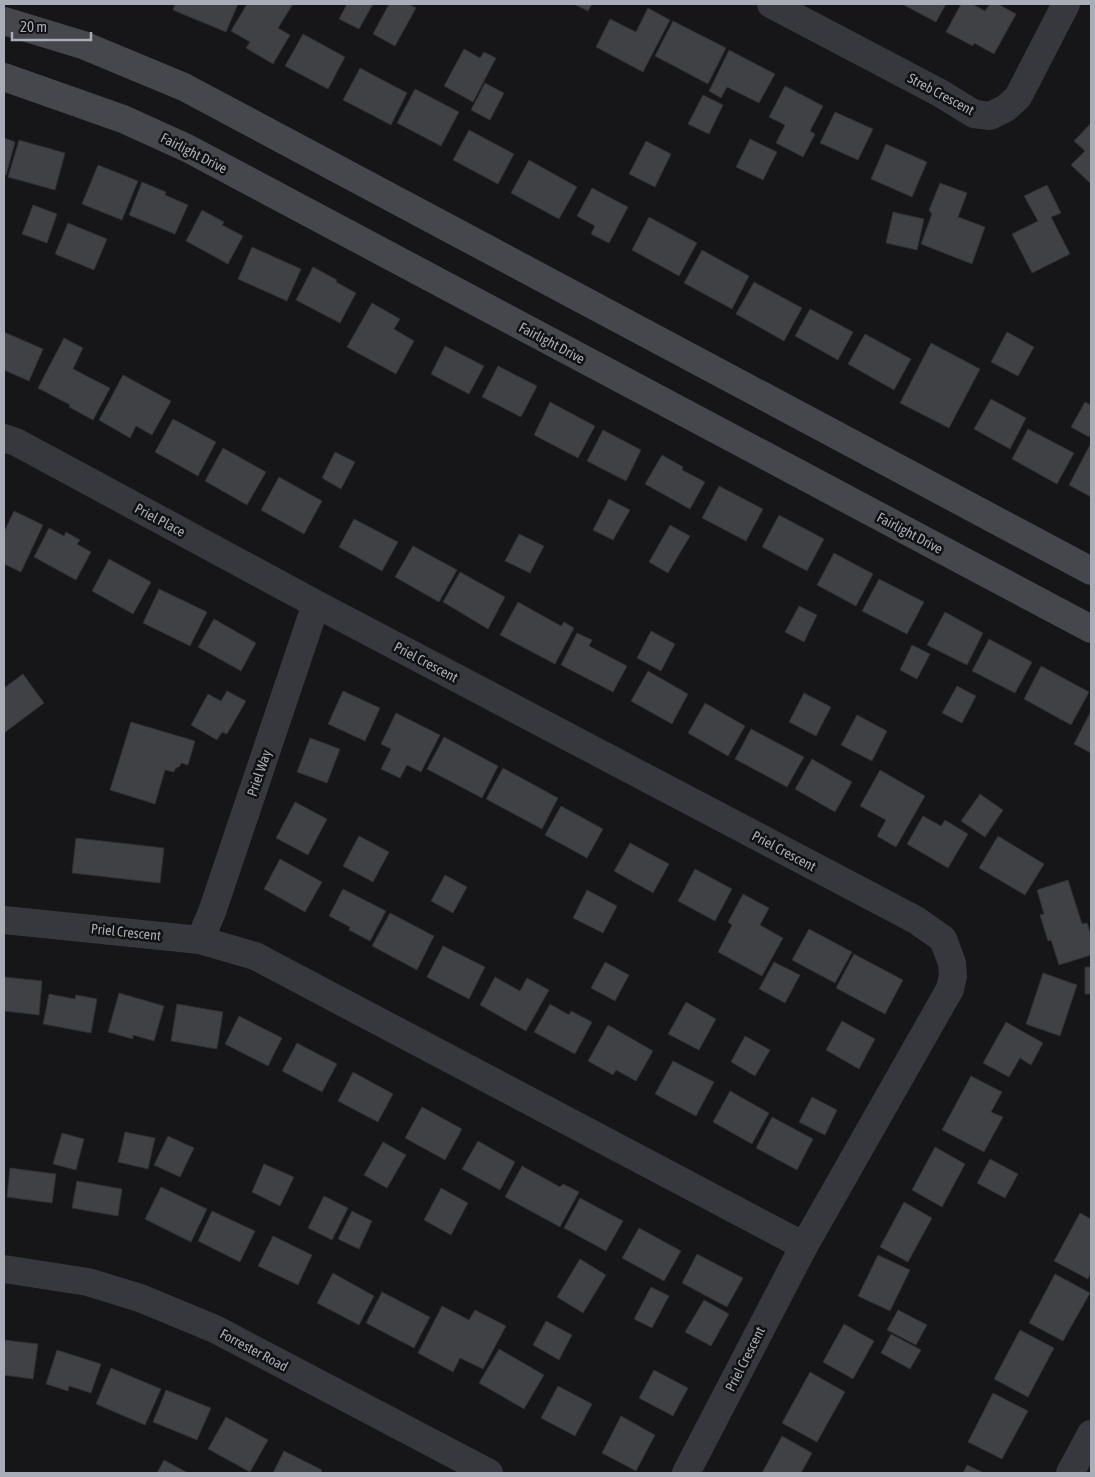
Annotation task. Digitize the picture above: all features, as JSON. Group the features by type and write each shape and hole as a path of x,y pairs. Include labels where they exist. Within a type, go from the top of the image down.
{"main road":[{"path":"4,21 83,45 184,87 1091,571"},
{"name":"Fairlight Drive","path":"4,77 123,119 187,148 1091,629"}],"street":[{"name":"Streb Crescent","path":"771,4 940,93 974,114 990,116 1006,108 1018,97 1066,4"},
{"name":"Priel Place","path":"4,438 16,442 316,604"},
{"name":"Priel Way","path":"200,940 212,912 316,604"},
{"name":"Priel Crescent","path":"316,604 916,920 943,940 952,963 953,976 950,989 804,1246 686,1473"},
{"name":"Priel Crescent","path":"4,920 200,940 255,956 804,1246"},
{"name":"Forrester Road","path":"4,1270 88,1282 140,1298 215,1329 489,1473"},
{"path":"1070,1473 1091,1434"}],"building":[{"path":"175,4 238,4 226,32 173,10"},
{"path":"247,4 293,4 278,28 290,35 273,64 246,48 250,42 231,31"},
{"path":"347,4 373,4 359,29 339,19"},
{"path":"389,4 408,4 416,8 395,46 373,34"},
{"path":"574,4 592,4 588,11"},
{"path":"902,4 946,4 936,22"},
{"path":"961,4 972,4 985,11 990,4 998,4 1016,14 994,54 974,43 973,46 946,32"},
{"path":"648,8 670,20 643,72 596,47 610,19 636,32"},
{"path":"673,21 726,48 708,84 655,56"},
{"path":"303,34 345,57 328,89 285,66"},
{"path":"464,49 480,58 484,52 496,58 473,102 444,86"},
{"path":"729,50 775,74 759,103 727,87 721,98 709,91"},
{"path":"360,68 407,93 391,125 343,100"},
{"path":"485,83 504,93 490,120 471,110"},
{"path":"785,86 823,106 810,131 815,134 803,157 776,143 785,125 769,117"},
{"path":"415,89 459,112 441,146 397,123"},
{"path":"703,95 723,105 709,134 688,124"},
{"path":"835,112 873,129 858,160 820,143"},
{"path":"1091,123 1091,184 1071,165 1085,151 1074,141"},
{"path":"469,130 514,154 498,184 453,160"},
{"path":"4,138 15,142 6,175 4,174"},
{"path":"750,139 777,152 763,180 736,167"},
{"path":"19,140 65,153 55,190 8,177"},
{"path":"646,141 671,154 655,187 629,174"},
{"path":"886,144 927,162 912,197 871,179"},
{"path":"529,160 577,187 559,219 511,193"},
{"path":"98,165 138,181 122,220 82,204"},
{"path":"142,182 166,192 165,195 188,205 175,234 129,215"},
{"path":"940,183 967,193 958,217 985,227 972,264 921,244 932,214 929,210"},
{"path":"1047,185 1061,213 1051,217 1070,254 1032,273 1012,234 1038,221 1024,196"},
{"path":"592,188 628,207 609,243 591,234 595,226 577,216"},
{"path":"33,205 57,214 47,243 22,234"},
{"path":"202,210 224,222 222,225 243,236 228,264 186,241"},
{"path":"893,212 924,219 917,250 886,243"},
{"path":"649,217 697,243 679,276 632,250"},
{"path":"68,223 107,239 94,270 55,254"},
{"path":"252,247 301,269 287,301 238,279"},
{"path":"702,250 749,276 732,309 684,283"},
{"path":"313,267 356,293 340,323 296,300"},
{"path":"754,282 802,308 784,341 736,314"},
{"path":"372,303 400,319 394,329 414,341 396,374 347,347"},
{"path":"810,309 853,332 838,360 795,336"},
{"path":"4,332 43,349 29,381 4,370"},
{"path":"1007,332 1034,347 1018,376 991,362"},
{"path":"865,334 911,359 894,390 848,364"},
{"path":"64,338 83,348 73,369 110,388 93,420 38,388"},
{"path":"931,343 980,369 949,428 900,403"},
{"path":"445,346 484,366 469,394 431,374"},
{"path":"498,366 537,386 521,417 482,397"},
{"path":"123,375 171,401 152,435 136,426 130,438 99,420"},
{"path":"991,399 1026,418 1010,449 974,429"},
{"path":"550,402 595,426 578,458 534,435"},
{"path":"1085,402 1091,405 1091,433 1089,437 1071,427"},
{"path":"173,419 216,442 198,476 155,452"},
{"path":"1028,429 1074,453 1057,484 1012,459"},
{"path":"603,430 641,450 626,481 587,461"},
{"path":"1091,443 1091,497 1069,485"},
{"path":"223,448 266,472 247,505 205,481"},
{"path":"335,452 355,462 341,489 322,478"},
{"path":"662,455 683,467 682,470 705,482 690,509 645,484"},
{"path":"279,477 322,501 304,534 261,510"},
{"path":"719,486 763,509 746,541 702,518"},
{"path":"609,499 630,510 613,540 593,530"},
{"path":"14,511 43,525 21,572 4,564 4,532"},
{"path":"779,515 824,539 807,571 762,547"},
{"path":"354,519 398,542 382,571 339,547"},
{"path":"670,525 690,536 668,573 649,562"},
{"path":"49,528 64,536 66,532 80,540 77,544 91,552 76,580 34,557"},
{"path":"519,534 544,546 530,573 505,561"},
{"path":"413,546 457,570 439,602 395,577"},
{"path":"834,553 873,574 856,606 817,585"},
{"path":"109,559 151,582 133,614 92,591"},
{"path":"460,572 505,597 488,629 443,602"},
{"path":"879,579 924,602 907,634 862,611"},
{"path":"159,589 207,612 190,646 143,623"},
{"path":"518,602 561,626 564,622 574,628 555,664 500,635"},
{"path":"799,606 817,615 804,642 785,632"},
{"path":"945,612 983,633 967,665 927,645"},
{"path":"214,619 256,643 241,671 198,647"},
{"path":"651,631 675,644 661,671 637,658"},
{"path":"577,633 592,640 589,646 627,666 613,692 561,665"},
{"path":"989,639 1032,662 1015,693 972,671"},
{"path":"912,645 930,654 917,679 900,670"},
{"path":"1041,666 1089,692 1071,725 1024,699"},
{"path":"648,671 688,694 672,724 631,701"},
{"path":"23,674 44,703 4,733 4,688"},
{"path":"957,686 976,696 962,723 942,713"},
{"path":"227,691 246,701 227,734 222,732 217,740 191,725 208,694 221,701"},
{"path":"343,691 380,708 365,741 328,724"},
{"path":"804,693 831,707 816,736 789,722"},
{"path":"705,703 745,726 728,756 688,733"},
{"path":"1091,711 1091,753 1074,744"},
{"path":"396,713 440,735 421,772 407,765 400,778 381,769 391,749 381,744"},
{"path":"857,715 887,731 872,761 841,745"},
{"path":"131,722 195,741 188,765 181,763 174,772 165,770 155,804 110,790"},
{"path":"751,729 804,757 787,787 735,759"},
{"path":"444,737 498,766 482,798 427,769"},
{"path":"310,738 340,749 327,783 297,772"},
{"path":"812,759 852,782 835,812 795,789"},
{"path":"503,768 558,798 542,829 486,799"},
{"path":"880,770 925,796 896,847 877,836 886,820 860,806"},
{"path":"980,794 1003,810 985,837 961,821"},
{"path":"295,802 327,819 308,855 276,838"},
{"path":"561,806 603,829 587,858 545,835"},
{"path":"923,816 941,826 945,820 968,834 948,868 907,844"},
{"path":"359,836 389,852 373,882 343,866"},
{"path":"998,836 1044,864 1025,895 979,868"},
{"path":"76,838 164,848 160,883 72,873"},
{"path":"630,843 669,864 653,893 614,871"},
{"path":"280,859 322,882 305,912 264,889"},
{"path":"695,869 732,889 715,921 678,901"},
{"path":"445,875 467,887 453,913 431,901"},
{"path":"1068,880 1082,924 1087,923 1091,935 1091,955 1059,965 1051,940 1048,941 1040,915 1044,914 1037,890"},
{"path":"343,889 386,911 370,941 349,930 350,927 329,916"},
{"path":"587,890 617,906 603,933 573,918"},
{"path":"743,894 769,908 760,925 783,938 762,976 718,952 732,925 728,922"},
{"path":"390,913 434,936 417,970 372,946"},
{"path":"809,929 852,952 835,983 792,960"},
{"path":"443,946 485,967 469,999 427,977"},
{"path":"854,954 903,980 885,1014 836,988"},
{"path":"605,962 629,975 615,1001 591,988"},
{"path":"774,962 800,975 785,1003 759,989"},
{"path":"1085,967 1091,967 1091,994 1085,994"},
{"path":"1043,973 1077,985 1060,1036 1026,1024"},
{"path":"4,977 42,981 39,1015 4,1011"},
{"path":"495,977 520,991 527,978 549,990 526,1031 480,1005"},
{"path":"119,993 164,1006 154,1041 133,1035 133,1039 108,1032"},
{"path":"49,994 75,999 76,995 97,999 91,1033 43,1024"},
{"path":"686,1002 716,1019 699,1050 668,1034"},
{"path":"177,1004 223,1012 217,1049 171,1041"},
{"path":"550,1004 569,1015 571,1011 592,1022 575,1054 534,1032"},
{"path":"239,1016 282,1038 268,1066 225,1044"},
{"path":"842,1021 875,1039 859,1069 826,1050"},
{"path":"1006,1022 1043,1043 1031,1065 1020,1058 1009,1077 983,1063"},
{"path":"608,1025 653,1051 636,1081 616,1070 613,1075 588,1061"},
{"path":"745,1036 770,1050 755,1076 731,1062"},
{"path":"297,1043 337,1064 322,1092 282,1071"},
{"path":"673,1061 714,1082 696,1116 655,1094"},
{"path":"353,1072 393,1094 378,1122 338,1101"},
{"path":"971,1076 1002,1092 991,1112 1003,1117 984,1152 942,1130"},
{"path":"730,1091 769,1113 752,1144 713,1122"},
{"path":"812,1097 837,1110 825,1135 799,1122"},
{"path":"422,1107 462,1129 445,1160 405,1138"},
{"path":"772,1117 813,1139 797,1170 756,1148"},
{"path":"125,1132 155,1138 148,1169 118,1162"},
{"path":"62,1133 84,1139 76,1170 53,1164"},
{"path":"168,1136 194,1148 180,1177 154,1165"},
{"path":"478,1141 515,1162 500,1190 462,1169"},
{"path":"383,1142 406,1155 387,1188 364,1175"},
{"path":"935,1147 965,1164 942,1207 912,1190"},
{"path":"990,1159 1018,1174 1005,1198 977,1183"},
{"path":"264,1164 294,1177 280,1206 252,1192"},
{"path":"522,1166 560,1187 563,1184 579,1192 560,1227 505,1197"},
{"path":"10,1168 56,1174 52,1203 7,1197"},
{"path":"77,1181 122,1189 118,1216 72,1208"},
{"path":"161,1187 207,1209 191,1242 145,1219"},
{"path":"441,1188 468,1203 451,1235 424,1220"},
{"path":"324,1196 348,1208 332,1240 308,1228"},
{"path":"580,1198 623,1221 606,1251 564,1228"},
{"path":"904,1202 932,1218 908,1262 880,1247"},
{"path":"212,1211 255,1231 240,1262 198,1241"},
{"path":"352,1211 372,1221 359,1249 338,1239"},
{"path":"1080,1213 1091,1219 1091,1273 1088,1279 1054,1261"},
{"path":"639,1228 681,1251 664,1281 622,1258"},
{"path":"273,1236 312,1255 298,1285 258,1266"},
{"path":"697,1254 743,1278 727,1307 682,1283"},
{"path":"878,1255 910,1270 890,1311 858,1296"},
{"path":"580,1259 606,1275 583,1313 557,1297"},
{"path":"333,1273 374,1296 359,1325 317,1303"},
{"path":"1055,1274 1090,1293 1063,1341 1029,1323"},
{"path":"651,1287 669,1296 652,1328 634,1319"},
{"path":"382,1292 430,1317 414,1348 366,1323"},
{"path":"704,1300 729,1314 711,1346 685,1332"},
{"path":"442,1306 469,1320 475,1310 506,1326 483,1369 460,1358 453,1372 418,1353"},
{"path":"898,1310 927,1325 916,1345 887,1330"},
{"path":"546,1321 572,1335 559,1360 533,1345"},
{"path":"844,1324 874,1341 853,1379 823,1362"},
{"path":"1020,1330 1054,1348 1028,1397 994,1379"},
{"path":"891,1334 921,1350 910,1369 881,1353"},
{"path":"4,1340 38,1344 33,1379 4,1375"},
{"path":"499,1349 544,1375 524,1409 479,1383"},
{"path":"57,1350 101,1364 91,1393 69,1386 68,1391 46,1384"},
{"path":"111,1368 161,1389 145,1425 96,1404"},
{"path":"654,1370 688,1388 673,1416 639,1398"},
{"path":"810,1372 845,1392 817,1442 782,1423"},
{"path":"558,1386 592,1404 575,1436 541,1418"},
{"path":"166,1390 211,1408 197,1440 153,1422"},
{"path":"993,1393 1028,1411 1002,1459 968,1442"},
{"path":"621,1416 655,1435 636,1471 602,1453"},
{"path":"226,1417 268,1440 250,1472 208,1449"},
{"path":"782,1436 812,1453 801,1473 762,1473"},
{"path":"284,1451 322,1470 321,1473 273,1473"},
{"path":"164,1460 188,1473 157,1473"},
{"path":"967,1465 984,1473 963,1473"}]}
